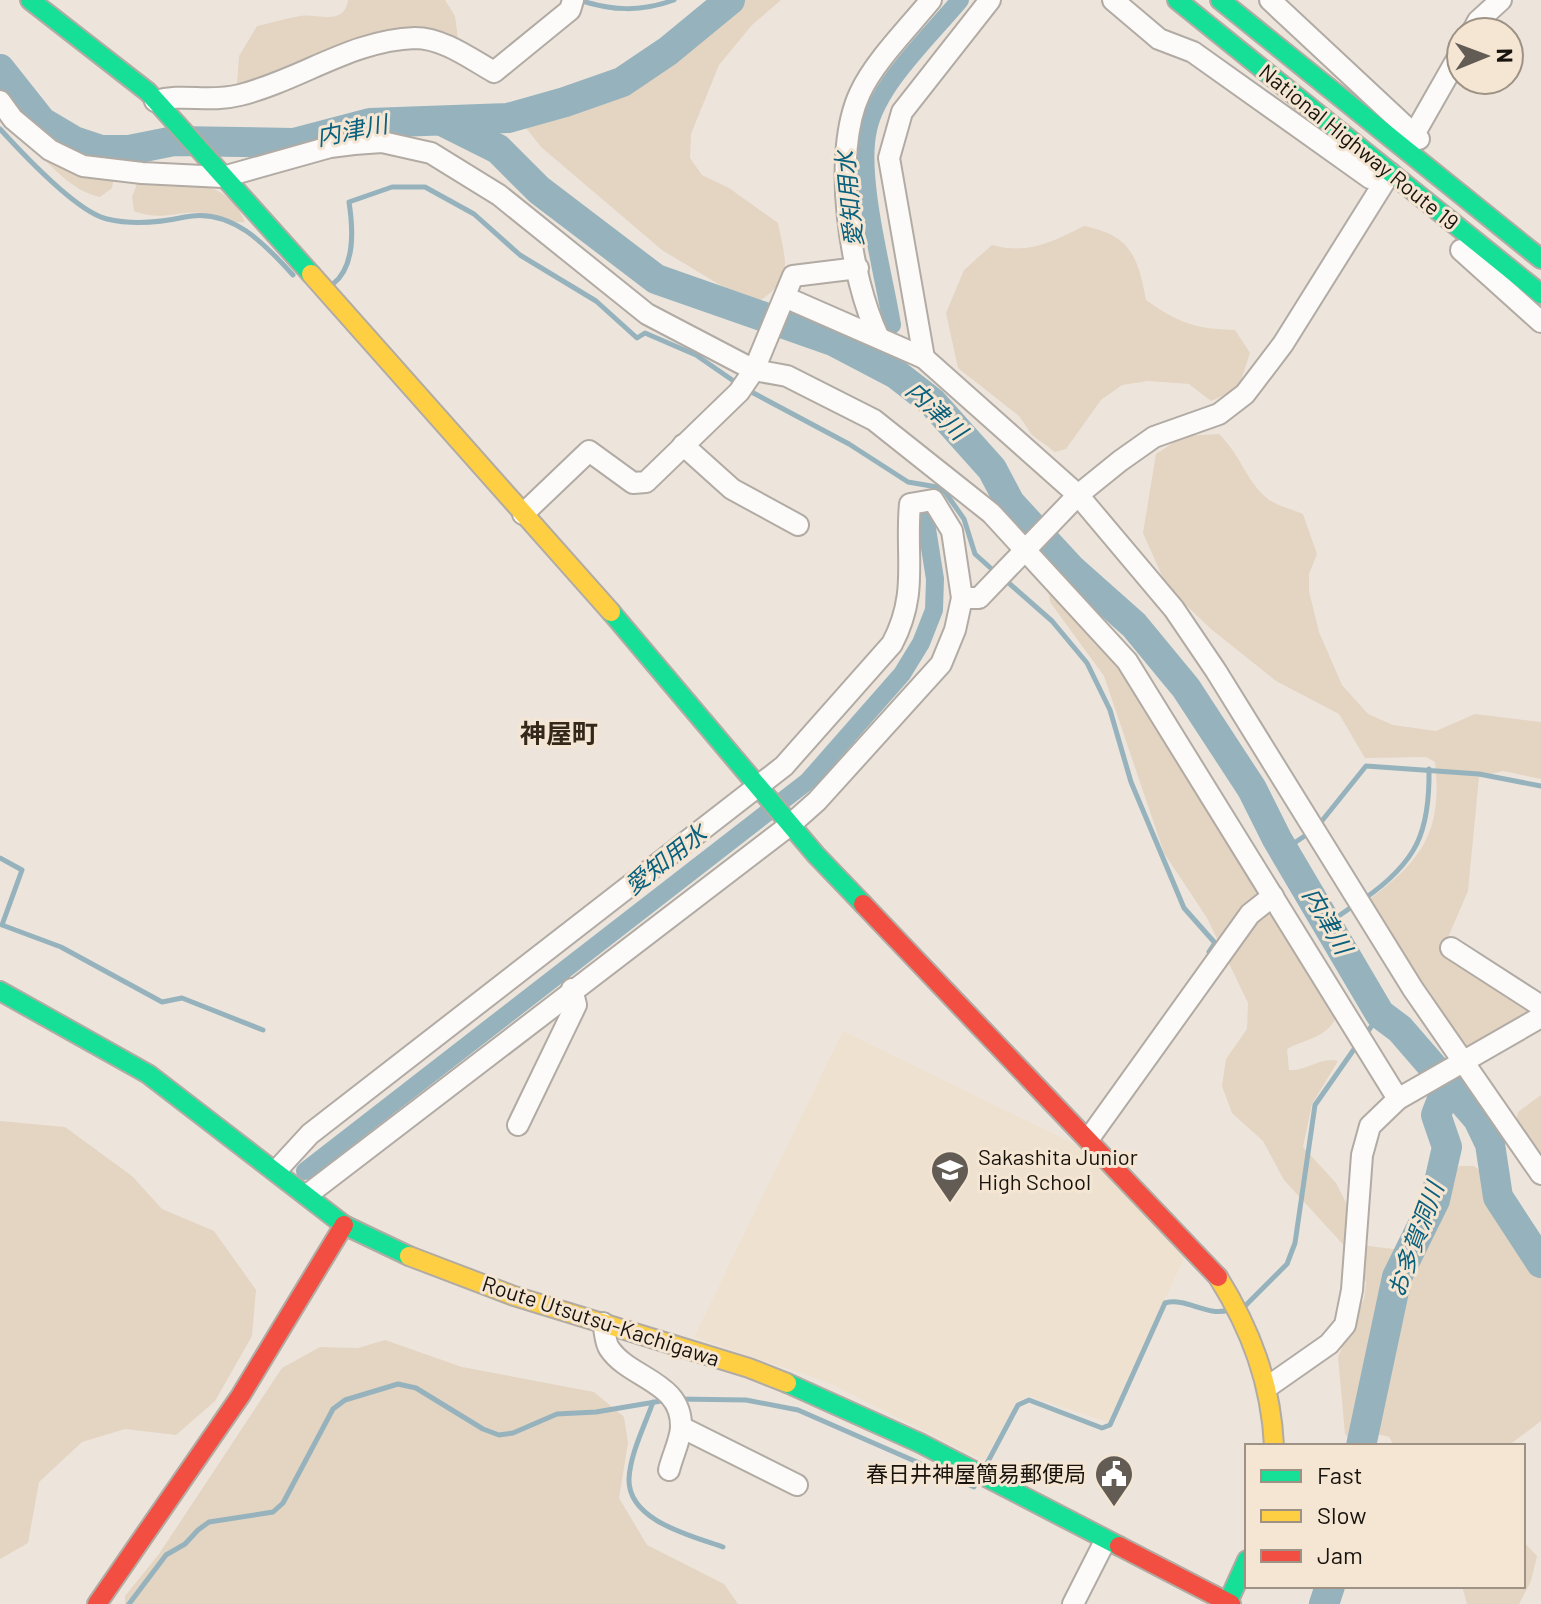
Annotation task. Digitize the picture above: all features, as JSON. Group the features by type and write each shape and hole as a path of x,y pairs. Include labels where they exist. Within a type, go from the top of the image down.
{"main road":[{"path":"30,0 159,104 612,613 790,825 1211,1265 1260,1353 1274,1405 1274,1444"},
{"name":"National Highway Route 19","path":"1177,0 1385,180 1541,294"},
{"name":"National Highway Route 19","path":"1220,0 1410,142 1541,259"},
{"name":"Route Utsutsu-Kachigawa","path":"0,991 148,1074 344,1225 402,1253 514,1296 749,1368 822,1397 920,1443 1229,1603"},
{"path":"97,1604 241,1395 344,1225"},
{"path":"1229,1603 1245,1565"}],"street":[{"path":"159,104 169,97 213,101 245,94 350,51 417,38 451,48 494,72 570,10 573,0"},
{"path":"879,338 866,312 846,189 845,149 850,115 861,89 931,0"},
{"path":"924,358 894,192 892,146 902,112 915,92 990,0"},
{"path":"1113,0 1159,39 1198,46 1385,180 1541,322"},
{"path":"1270,0 1410,142 1541,238"},
{"path":"1486,16 1501,0"},
{"path":"1410,142 1445,80"},
{"path":"0,101 13,119 50,150 83,166 186,178 222,175 330,147 354,144 382,142 431,153 499,195 647,314 754,370 787,376 874,420 991,513 1127,661 1398,1099"},
{"path":"962,598 979,598 1022,549 1078,495 1154,437 1219,414 1245,394 1283,344 1385,180"},
{"path":"523,514 589,451 633,483 646,482 739,392 754,370 787,298 793,276 858,268"},
{"path":"787,298 924,358 1078,495 1174,609 1216,671 1460,1062 1541,1174"},
{"path":"683,445 732,489 798,525"},
{"path":"276,1171 310,1134 784,766 892,644 903,622 910,594 907,535 910,504 933,500 952,531 962,598 955,630 941,664 817,801 790,825 307,1195"},
{"path":"1090,1137 1250,914 1273,896"},
{"path":"1451,948 1541,1006"},
{"path":"518,1125 576,1005 572,989"},
{"path":"1269,1386 1329,1344 1345,1325 1352,1290 1362,1155 1370,1126 1398,1099 1541,1017"},
{"path":"603,1323 608,1347 629,1366 664,1387 675,1403 681,1427 669,1470"},
{"path":"681,1427 797,1485"},
{"path":"1073,1604 1105,1541"}],"shaded area":[{"path":"348,0 445,0 455,16 458,39 432,34 377,37 321,52 245,85 237,85 239,56 257,26 301,16 336,16"},
{"path":"742,0 781,0 752,25 719,65 691,134 690,158 702,175 729,188 778,223 784,251 784,271 775,288 753,305 662,250 541,147 523,124 524,100 575,83 648,79 691,39"},
{"path":"0,75 52,123 110,157 115,172 112,188 100,197 86,193 46,161 0,110"},
{"path":"138,181 185,182 214,189 237,207 245,222 198,213 155,216 134,211 132,197"},
{"path":"1084,226 1112,235 1129,250 1139,271 1146,300 1188,323 1235,330 1250,353 1238,389 1211,401 1189,384 1148,381 1122,385 1101,400 1066,449 1055,452 1032,435 1019,416 958,368 946,313 964,270 992,245 1028,248 1050,242"},
{"path":"1219,434 1268,499 1303,514 1317,554 1309,574 1309,591 1319,632 1342,685 1368,714 1393,725 1436,731 1475,714 1541,722 1541,779 1503,771 1479,777 1468,891 1446,942 1529,1006 1530,1012 1470,1048 1458,1046 1367,901 1402,872 1424,843 1435,808 1435,762 1426,757 1365,758 1339,714 1276,681 1211,629 1167,587 1143,533 1156,454 1184,436"},
{"path":"1048,586 1116,661 1336,1017 1321,1034 1287,1049 1289,1070 1338,1061 1312,1104 1303,1147 1336,1183 1368,1246 1420,1252 1449,1176 1460,1166 1474,1166 1487,1175 1517,1240 1541,1273 1541,1421 1511,1444 1393,1444 1389,1437 1374,1435 1353,1444 1345,1434 1338,1357 1364,1299 1366,1283 1360,1263 1284,1180 1263,1141 1232,1113 1222,1086 1226,1059 1247,1029 1248,1003 1207,918 1164,853 1104,676 1050,602"},
{"name":"Sakashita Junior High School","path":"843,1031 1095,1154 1186,1254 1108,1422 1028,1396 1017,1401 984,1461 827,1382 694,1337"},
{"path":"1541,1095 1541,1168 1515,1126 1518,1112"},
{"path":"0,1121 65,1127 132,1176 162,1209 214,1231 256,1290 252,1336 215,1401 176,1435 125,1429 82,1442 39,1482 28,1543 0,1559"},
{"path":"385,1340 462,1367 594,1392 624,1417 628,1443 619,1498 647,1545 724,1584 738,1604 125,1604 125,1596 159,1554 282,1368 320,1347 358,1348"},
{"path":"1525,1543 1537,1556 1531,1581 1519,1604 1467,1604 1463,1588 1525,1588"}],"waterway":[{"path":"579,0 627,9 674,0"},
{"name":"内津川","path":"0,69 42,122 74,141 101,150 129,150 174,141 294,143 370,123 508,118 565,102 622,82 668,51 730,0"},
{"name":"愛知用水","path":"892,325 869,200 866,174 868,130 873,113 893,78 960,0"},
{"name":"内津川","path":"442,121 498,149 539,190 656,279 833,341 896,374 932,402 992,469 1010,503 1071,569 1134,625 1186,688 1252,789 1277,839 1380,1014 1400,1029 1478,1119 1490,1144 1498,1197 1541,1263"},
{"path":"0,129 65,194 95,214 117,221 137,222 202,215 217,218 246,231 293,275"},
{"path":"333,284 346,267 349,257 352,235 349,202 392,187 425,187 474,214 520,255 596,301 637,338 645,333 696,355 738,384"},
{"path":"746,389 849,444 908,482 937,487 945,492 964,519 975,554 995,572"},
{"name":"愛知用水","path":"305,1171 808,781 902,674 921,643 934,610 935,579 924,510"},
{"path":"1003,578 1052,621 1087,663 1110,710 1131,782 1184,908 1215,943 1209,952 1214,957"},
{"path":"1317,827 1366,766 1479,774 1541,786"},
{"path":"1364,899 1397,872 1417,844 1427,811 1429,769"},
{"path":"1284,850 1309,833"},
{"path":"0,858 22,870 2,925 61,947 162,1002 182,998 263,1030"},
{"path":"1327,924 1356,904"},
{"path":"1366,1034 1380,1014"},
{"path":"1246,1305 1287,1264 1295,1243 1315,1105 1357,1045"},
{"name":"お多賀洞川","path":"1361,1444 1397,1277 1435,1200 1447,1147 1436,1115 1448,1084"},
{"path":"985,1467 1018,1405 1029,1400 1102,1428 1110,1425 1165,1303 1181,1303 1212,1311 1229,1310"},
{"path":"129,1604 166,1555 185,1544 209,1522 273,1512 283,1503 333,1409 345,1400 398,1384 416,1388 483,1429 499,1435 513,1433 557,1414 596,1412 667,1400"},
{"path":"677,1399 746,1400 798,1410 974,1487 976,1483"},
{"path":"653,1402 632,1460 629,1479 631,1494 639,1506 664,1525 723,1547"},
{"name":"お多賀洞川","path":"1324,1604 1329,1588"}],"traffic: fast":[{"path":"30,0 148,92 311,274"},
{"path":"1177,0 1541,294"},
{"path":"1220,0 1541,259"},
{"path":"611,612 816,855 863,904"},
{"path":"0,991 148,1074 344,1225 409,1256"},
{"path":"787,1383 920,1443 1119,1546"},
{"path":"1228,1602 1245,1564"}],"traffic: slow":[{"path":"311,274 611,612"},
{"path":"409,1256 514,1296 749,1368 787,1383"},
{"path":"1218,1277 1240,1317 1257,1358 1269,1400 1274,1444"}],"traffic: jam":[{"path":"863,904 1218,1277"},
{"path":"97,1604 241,1395 344,1225"},
{"path":"1119,1546 1231,1604"}],"place":[{"name":"Sakashita Junior High School","path":"950,1204"},
{"name":"春日井神屋簡易郵便局","path":"1114,1508"}],"district":[{"name":"神屋町","path":"559,734"}]}
